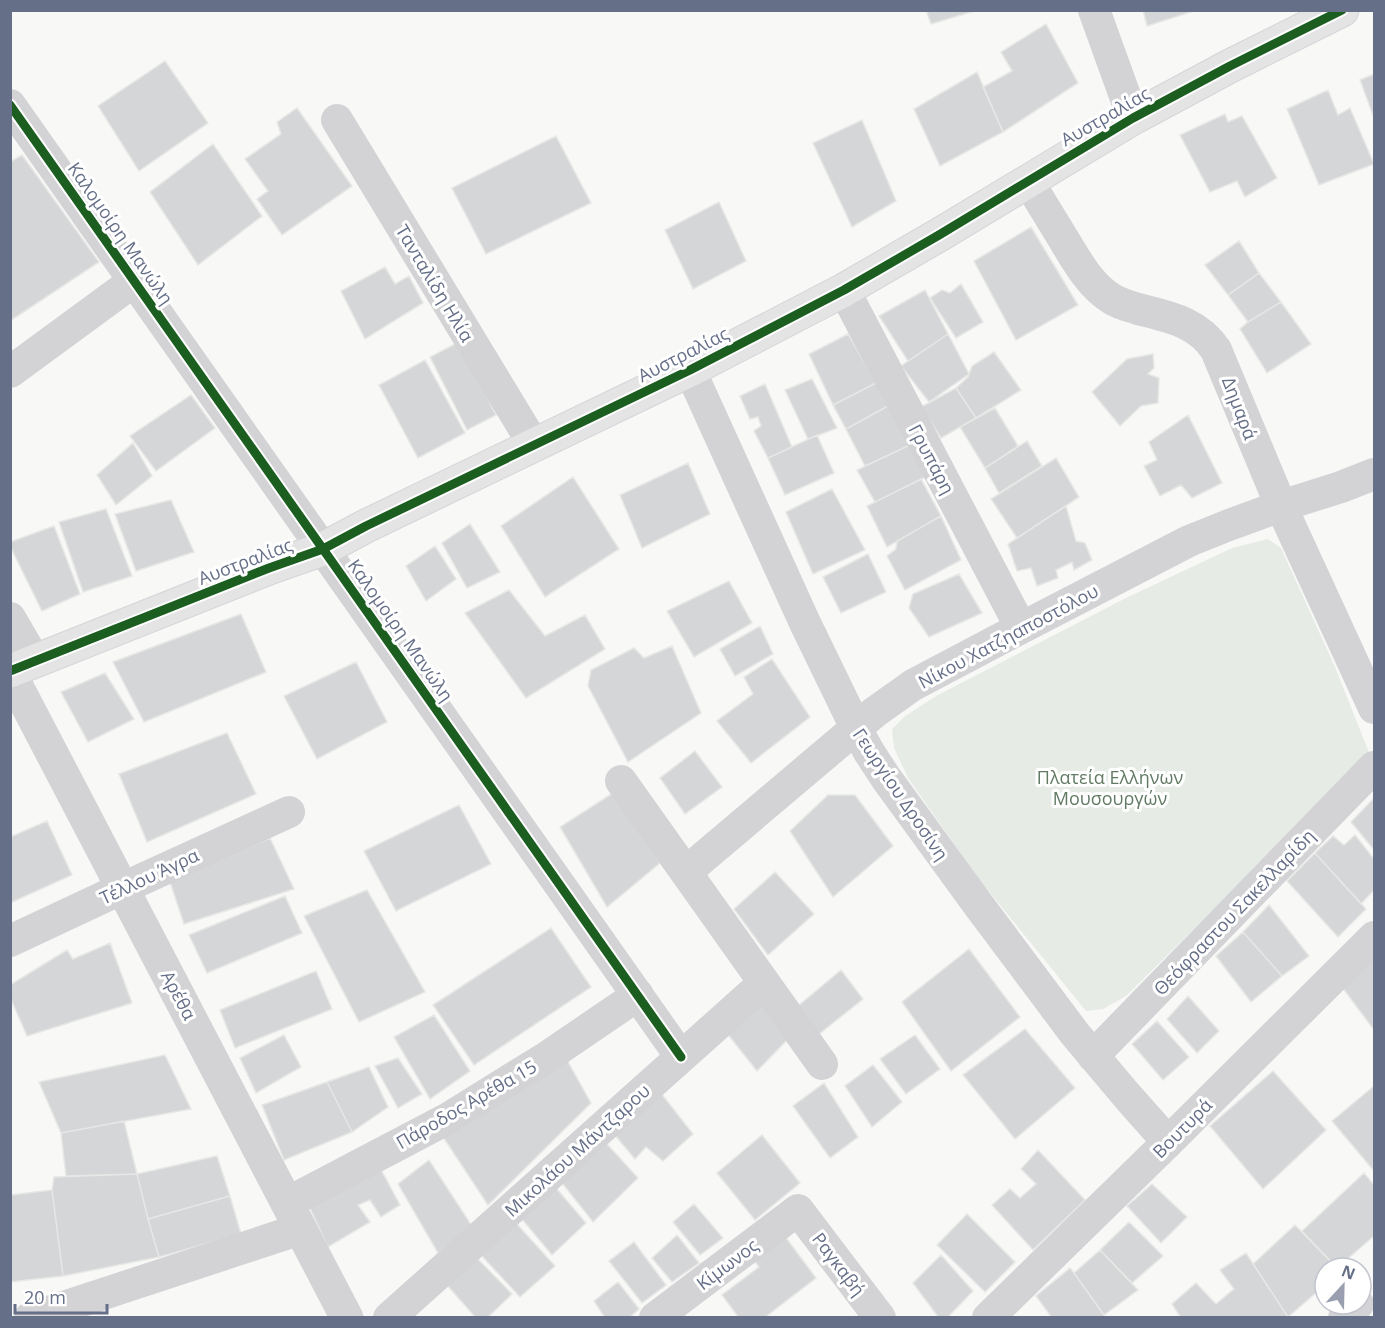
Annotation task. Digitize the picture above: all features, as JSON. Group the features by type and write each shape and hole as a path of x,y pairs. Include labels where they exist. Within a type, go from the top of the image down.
{"main road":[{"name":"Αυστραλίας","path":"19,668 268,568 323,549 366,526 690,370 844,290 1133,118 1342,10"}],"street":[{"path":"1094,10 1133,118"},
{"name":"Καλομοίρη Μανώλη","path":"10,105 681,1057"},
{"name":"Τανταλίδη Ηλία","path":"337,120 534,445"},
{"name":"Δημαρά","path":"1028,181 1080,265 1092,282 1104,293 1127,306 1168,317 1197,329 1216,350 1265,471 1374,708"},
{"path":"10,372 134,281"},
{"name":"Γρυπάρη","path":"844,290 1021,628"},
{"name":"Γεωργίου Δροσίνη","path":"690,370 805,623 856,728 886,778 970,894 1093,1056 1168,1142"},
{"name":"Νίκου Χατζηαποστόλου","path":"686,872 856,728 892,699 913,686 1189,542 1229,525 1374,474"},
{"name":"Αρέθα","path":"10,618 19,668 123,888 347,1317"},
{"name":"Θεόφραστου Σακελλαρίδη","path":"1093,1056 1374,767"},
{"path":"621,781 822,1064"},
{"name":"Τέλλου Άγρα","path":"10,941 289,812"},
{"name":"Βουτυρά","path":"988,1317 1374,937"},
{"name":"Μικολάου Μάντζαρου","path":"389,1317 764,983"},
{"name":"Πάροδος Αρέθα 15","path":"30,1317 294,1216 547,1057 638,995"},
{"name":"Κίμωνος","path":"655,1317 798,1210"},
{"name":"Ραγκαβή","path":"798,1210 880,1317"}],"green space":[{"name":"Πλατεία Ελλήνων Μουσουργών","path":"1268,539 1281,548 1335,667 1370,755 1126,996 1103,1009 1086,1011 978,878 908,778 894,748 892,729 904,717 936,696 1126,598 1232,548"}],"building":[{"path":"926,10 978,10 931,24"},
{"path":"1143,10 1197,10 1147,26"},
{"path":"1046,24 1078,83 1003,132 983,87 1012,71 1001,52"},
{"path":"165,61 208,123 139,171 98,106"},
{"path":"977,72 1003,132 940,166 914,109"},
{"path":"1374,74 1374,118 1360,80"},
{"path":"1328,90 1338,115 1350,108 1374,164 1319,185 1287,109"},
{"path":"297,108 352,186 282,235 257,199 268,191 245,159 281,134 277,122"},
{"path":"1225,114 1228,122 1242,116 1277,178 1245,197 1237,181 1210,192 1180,135"},
{"path":"862,120 896,201 852,227 813,143"},
{"path":"556,136 591,203 486,254 452,188"},
{"path":"213,144 262,216 198,265 150,192"},
{"path":"22,155 99,262 10,321 10,162"},
{"path":"719,202 746,261 693,289 665,230"},
{"path":"1031,227 1078,305 1016,340 974,261"},
{"path":"1239,241 1259,273 1228,295 1205,265"},
{"path":"385,267 395,284 409,276 423,303 365,339 341,291"},
{"path":"1259,273 1281,302 1248,322 1228,295"},
{"path":"961,284 983,322 956,338 930,298 942,290 950,293"},
{"path":"925,290 948,334 908,361 879,316"},
{"path":"1281,302 1311,344 1267,373 1240,329"},
{"path":"848,334 876,383 833,405 809,354"},
{"path":"948,334 969,374 929,402 901,366"},
{"path":"459,342 496,415 467,430 430,357"},
{"path":"994,352 1021,390 976,418 956,388 968,377 972,366"},
{"path":"1153,354 1154,368 1148,374 1159,378 1158,403 1141,406 1120,426 1092,392 1127,359"},
{"path":"425,360 465,433 418,458 379,385"},
{"path":"812,379 837,428 808,439 785,390"},
{"path":"876,383 888,406 846,429 833,405"},
{"path":"765,384 792,447 768,458 754,431 761,426 758,417 750,419 740,396"},
{"path":"956,388 976,418 941,438 921,407"},
{"path":"191,395 215,428 156,471 130,436"},
{"path":"888,406 910,445 865,466 846,429"},
{"path":"995,408 1018,446 985,468 960,427"},
{"path":"1188,415 1222,483 1192,498 1181,485 1160,496 1144,466 1157,460 1149,442"},
{"path":"817,435 834,473 785,495 768,458"},
{"path":"1027,441 1042,466 999,493 985,468"},
{"path":"133,443 152,476 116,505 97,475"},
{"path":"910,445 928,476 875,502 857,470"},
{"path":"1056,458 1079,497 1017,538 991,499"},
{"path":"688,463 710,514 642,548 620,495"},
{"path":"573,477 619,549 545,597 501,526"},
{"path":"921,479 941,516 887,547 867,506"},
{"path":"832,489 865,550 813,574 786,512"},
{"path":"171,500 194,552 136,571 115,514"},
{"path":"1066,506 1076,541 1085,543 1092,560 1074,570 1072,562 1056,570 1058,578 1037,586 1031,568 1017,571 1008,544"},
{"path":"106,509 132,576 83,592 59,522"},
{"path":"941,516 961,560 905,590 887,556 896,549 897,541"},
{"path":"470,524 500,572 467,588 442,543"},
{"path":"54,526 80,594 42,611 10,542"},
{"path":"435,546 456,579 426,601 406,566"},
{"path":"868,554 886,592 841,613 823,577"},
{"path":"959,574 982,613 929,637 909,608 913,594"},
{"path":"729,581 752,623 694,657 667,611"},
{"path":"509,590 545,636 585,615 605,649 526,698 465,613"},
{"path":"241,614 266,672 144,722 113,662"},
{"path":"760,626 773,654 735,676 720,649"},
{"path":"672,646 701,713 628,762 588,686 591,670 634,648 644,658"},
{"path":"772,659 810,717 751,763 717,721 753,694 744,677"},
{"path":"356,662 387,722 317,759 284,696"},
{"path":"105,673 134,719 88,742 61,692"},
{"path":"227,733 256,794 147,842 119,774"},
{"path":"695,751 722,787 685,814 660,778"},
{"path":"616,791 660,863 607,907 560,827"},
{"path":"828,795 855,795 893,846 833,897 790,831"},
{"path":"1374,798 1374,850 1351,822"},
{"path":"459,805 491,864 396,911 364,851"},
{"path":"47,821 72,875 10,903 10,837"},
{"path":"1355,835 1374,859 1374,890 1361,904 1315,853 1333,836 1344,845"},
{"path":"270,838 294,889 184,924 170,882"},
{"path":"1315,853 1366,909 1338,937 1287,881"},
{"path":"775,872 814,914 768,955 734,909"},
{"path":"367,890 425,992 359,1022 304,916"},
{"path":"285,896 302,933 207,973 189,935"},
{"path":"1269,905 1309,956 1282,976 1243,932"},
{"path":"551,928 591,987 474,1065 433,1005"},
{"path":"1243,932 1282,976 1251,1002 1216,956"},
{"path":"110,943 132,1003 27,1036 10,997 10,985 67,950 73,959"},
{"path":"969,949 1020,1017 951,1071 902,1002"},
{"path":"1374,959 1374,1030 1342,987"},
{"path":"841,970 863,999 818,1035 798,1006"},
{"path":"316,971 332,1009 235,1048 220,1010"},
{"path":"1188,996 1219,1031 1197,1053 1167,1019"},
{"path":"760,998 790,1037 757,1071 726,1032"},
{"path":"434,1015 470,1071 430,1099 394,1037"},
{"path":"1157,1021 1189,1057 1163,1080 1132,1044"},
{"path":"1025,1029 1075,1088 1015,1139 963,1075"},
{"path":"284,1035 301,1067 256,1093 240,1058"},
{"path":"915,1035 940,1069 906,1094 880,1059"},
{"path":"165,1055 191,1109 61,1133 39,1082"},
{"path":"398,1058 422,1094 398,1108 375,1066"},
{"path":"567,1060 591,1103 488,1205 443,1137"},
{"path":"873,1065 902,1102 872,1127 845,1086"},
{"path":"369,1067 388,1107 352,1132 327,1082"},
{"path":"1273,1071 1326,1130 1263,1189 1210,1126"},
{"path":"327,1082 352,1132 284,1160 262,1105"},
{"path":"824,1083 858,1137 830,1158 793,1106"},
{"path":"1374,1086 1374,1171 1332,1121"},
{"path":"660,1092 693,1134 663,1161 646,1147 635,1159 613,1133"},
{"path":"124,1121 137,1174 66,1176 61,1133"},
{"path":"762,1135 800,1183 755,1220 717,1173"},
{"path":"607,1144 638,1178 593,1222 562,1183"},
{"path":"1038,1150 1085,1200 1033,1250 992,1205 1010,1189 1020,1198 1036,1184 1021,1169"},
{"path":"217,1156 230,1196 148,1219 137,1174"},
{"path":"429,1160 472,1226 438,1253 398,1184"},
{"path":"377,1162 400,1205 381,1217 370,1200 358,1205 370,1222 328,1247 307,1202"},
{"path":"1364,1173 1374,1185 1374,1236 1351,1256 1326,1256 1302,1231"},
{"path":"137,1174 159,1257 63,1276 52,1190 54,1177"},
{"path":"1152,1184 1187,1217 1161,1243 1127,1206"},
{"path":"556,1188 586,1223 552,1255 521,1218"},
{"path":"52,1190 63,1276 10,1282 10,1195"},
{"path":"230,1196 241,1234 159,1257 148,1219"},
{"path":"694,1204 723,1238 700,1255 673,1222"},
{"path":"967,1214 1015,1262 985,1292 937,1245"},
{"path":"1129,1222 1163,1256 1132,1283 1100,1250"},
{"path":"516,1223 555,1266 520,1297 480,1254"},
{"path":"1295,1225 1325,1256 1313,1256 1313,1295 1288,1317 1253,1264"},
{"path":"781,1231 816,1278 764,1318 739,1318 722,1295 759,1267 750,1255"},
{"path":"677,1235 699,1263 672,1282 652,1258"},
{"path":"634,1242 666,1285 642,1303 609,1261"},
{"path":"1100,1250 1138,1290 1104,1315 1074,1273"},
{"path":"1246,1253 1288,1317 1181,1318 1172,1304 1196,1283 1216,1304 1234,1289 1220,1270"},
{"path":"941,1255 973,1291 947,1318 939,1318 913,1283"},
{"path":"476,1257 512,1294 487,1318 476,1318 447,1285"},
{"path":"1070,1268 1106,1318 1052,1318 1036,1296"},
{"path":"618,1282 639,1309 629,1318 605,1318 594,1301"}],"cycle path":[{"path":"10,671 269,568 323,549 366,526 690,370 844,290 1133,118 1342,10"},
{"path":"10,105 681,1057"}]}
